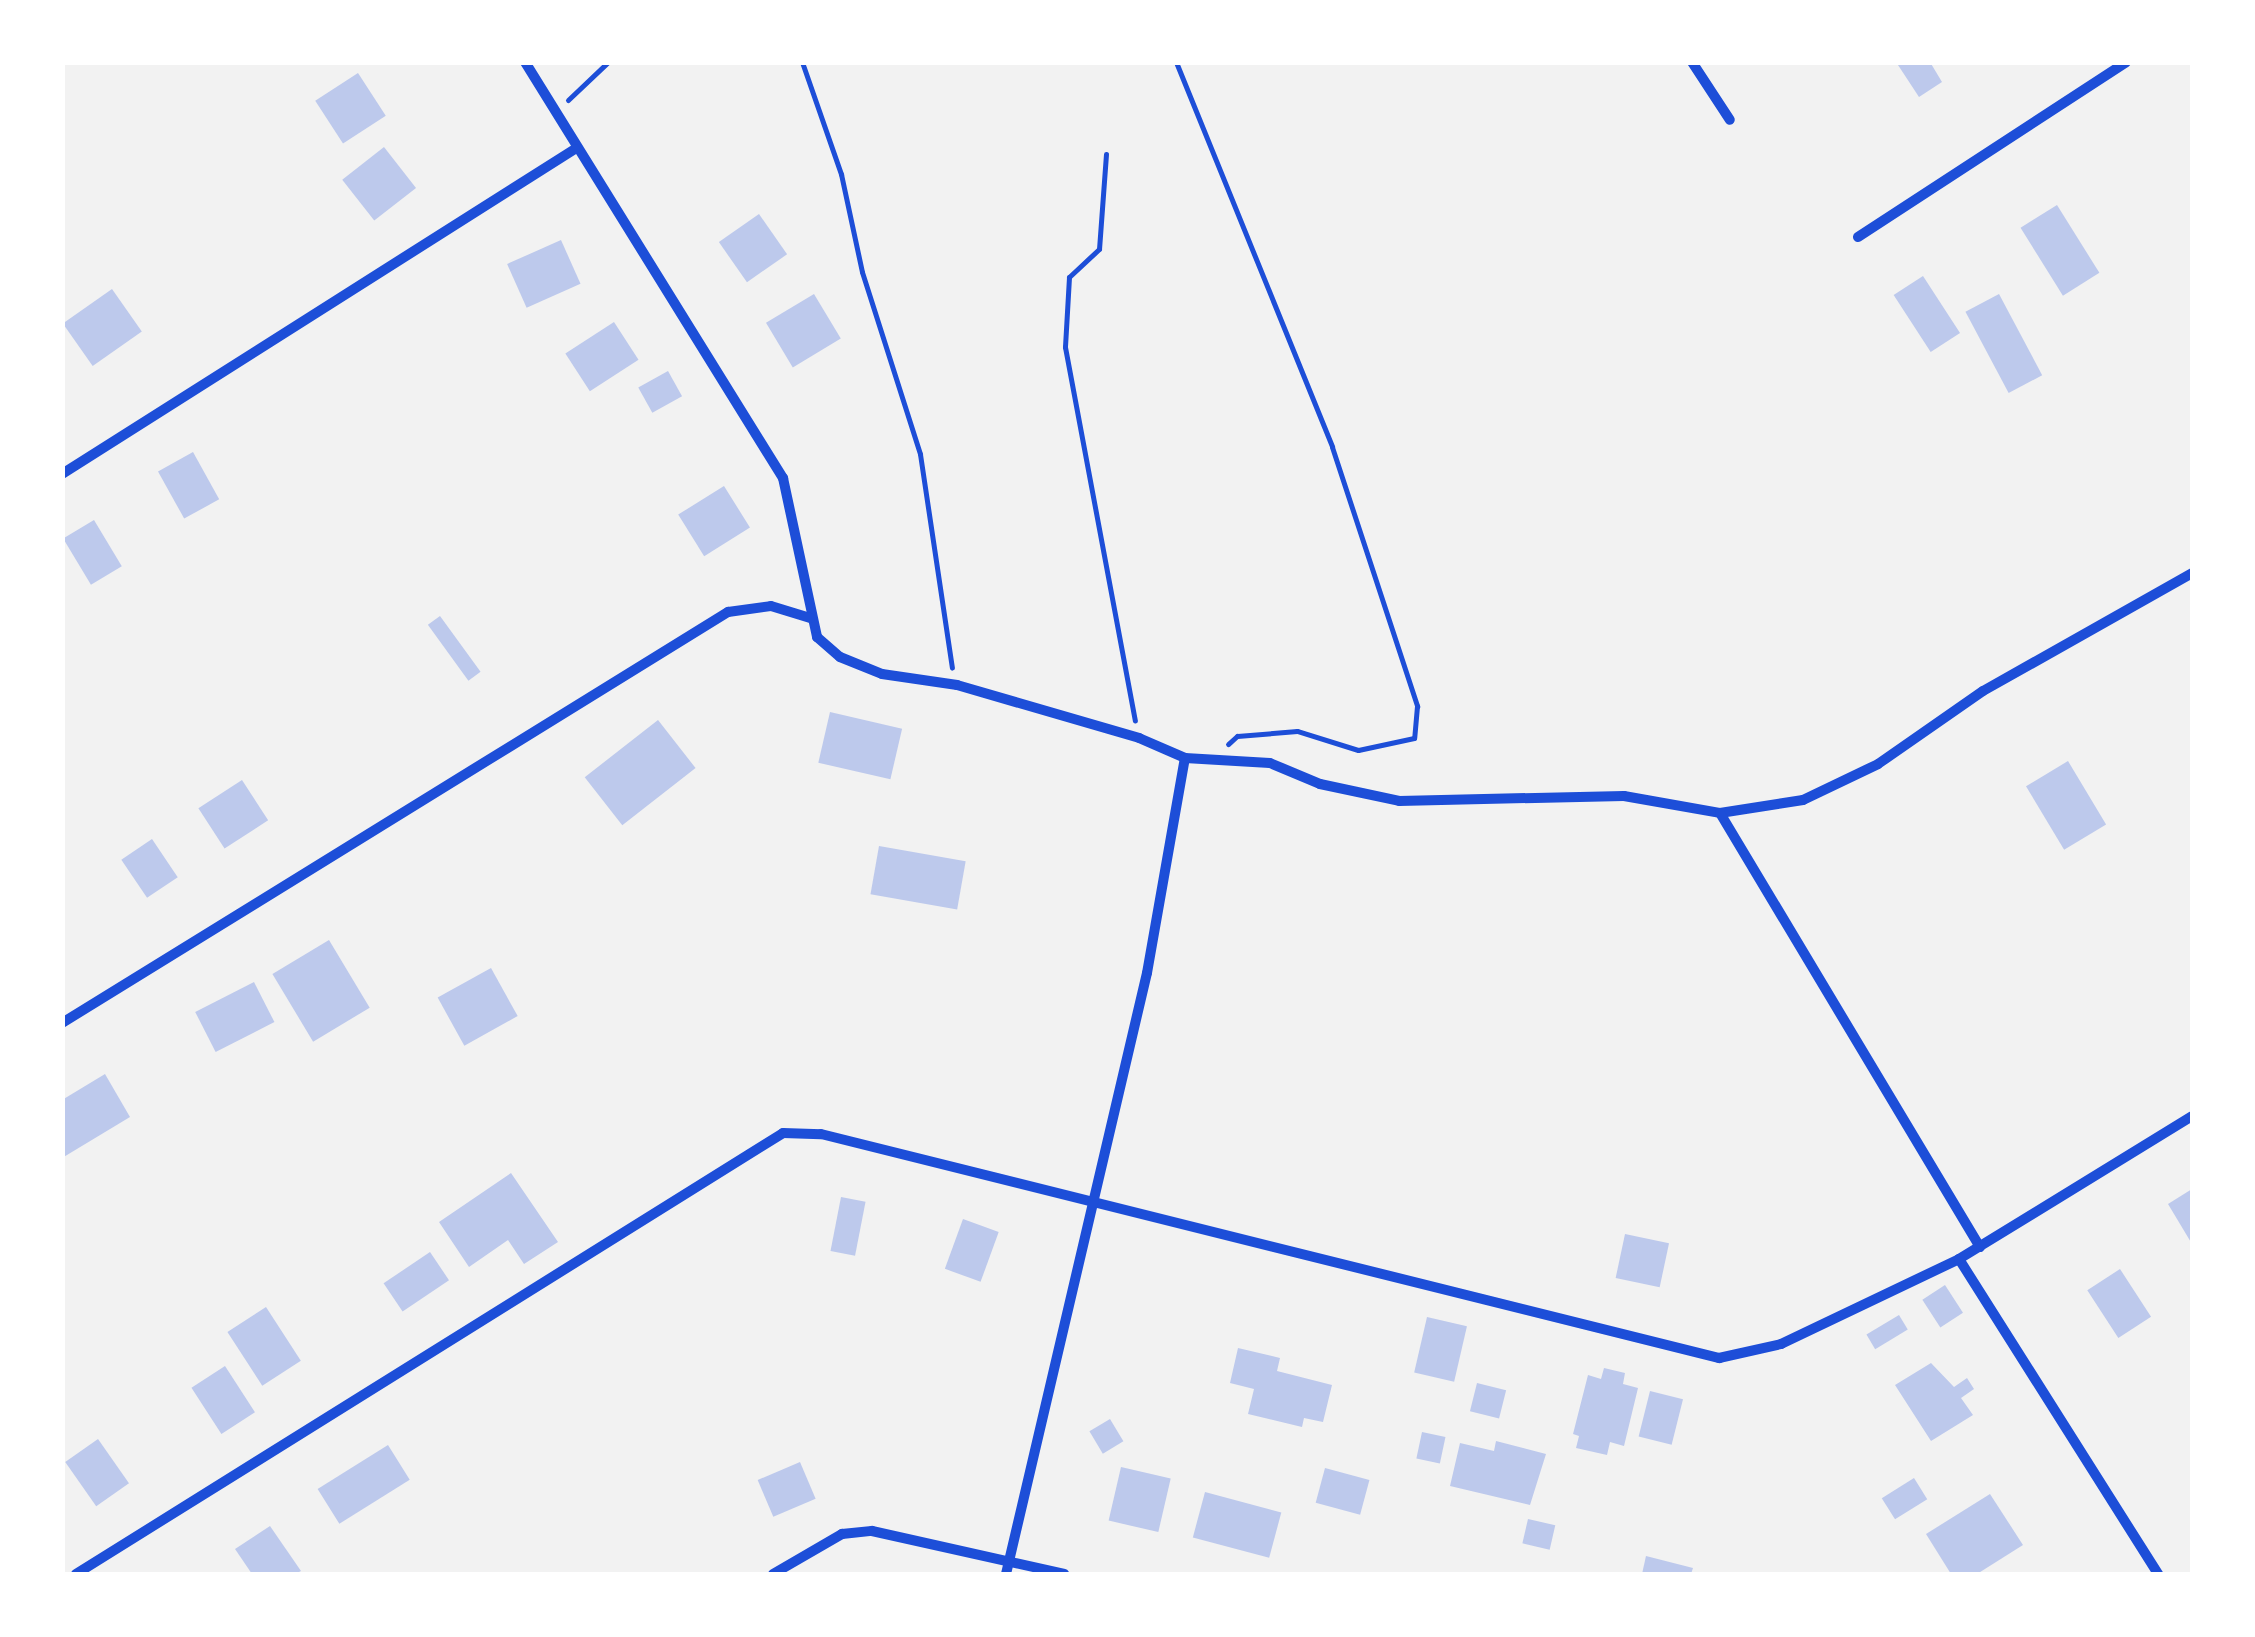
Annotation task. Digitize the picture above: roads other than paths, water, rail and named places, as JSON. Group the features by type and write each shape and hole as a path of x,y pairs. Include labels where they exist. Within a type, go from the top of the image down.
{"street":[{"path":"525,62 575,149 784,478 810,618 818,637 840,657 882,674 957,685 1138,738 1186,758 1270,763 1320,784 1399,801 1624,796 1720,813 1802,800 1878,764 1983,691 2192,573"},
{"path":"1692,62 1730,120"},
{"path":"1858,238 2126,62"},
{"path":"62,474 575,149"},
{"path":"62,1023 728,612 771,606 810,618"},
{"path":"1006,1574 1089,1204 1147,973 1186,758"},
{"path":"1720,813 1980,1247"},
{"path":"76,1574 783,1134 821,1134 1089,1204 1719,1358 1823,1326 1959,1259 2192,1116"},
{"path":"1959,1259 2158,1574"},
{"path":"773,1574 842,1534 872,1531 1064,1574"}]}
